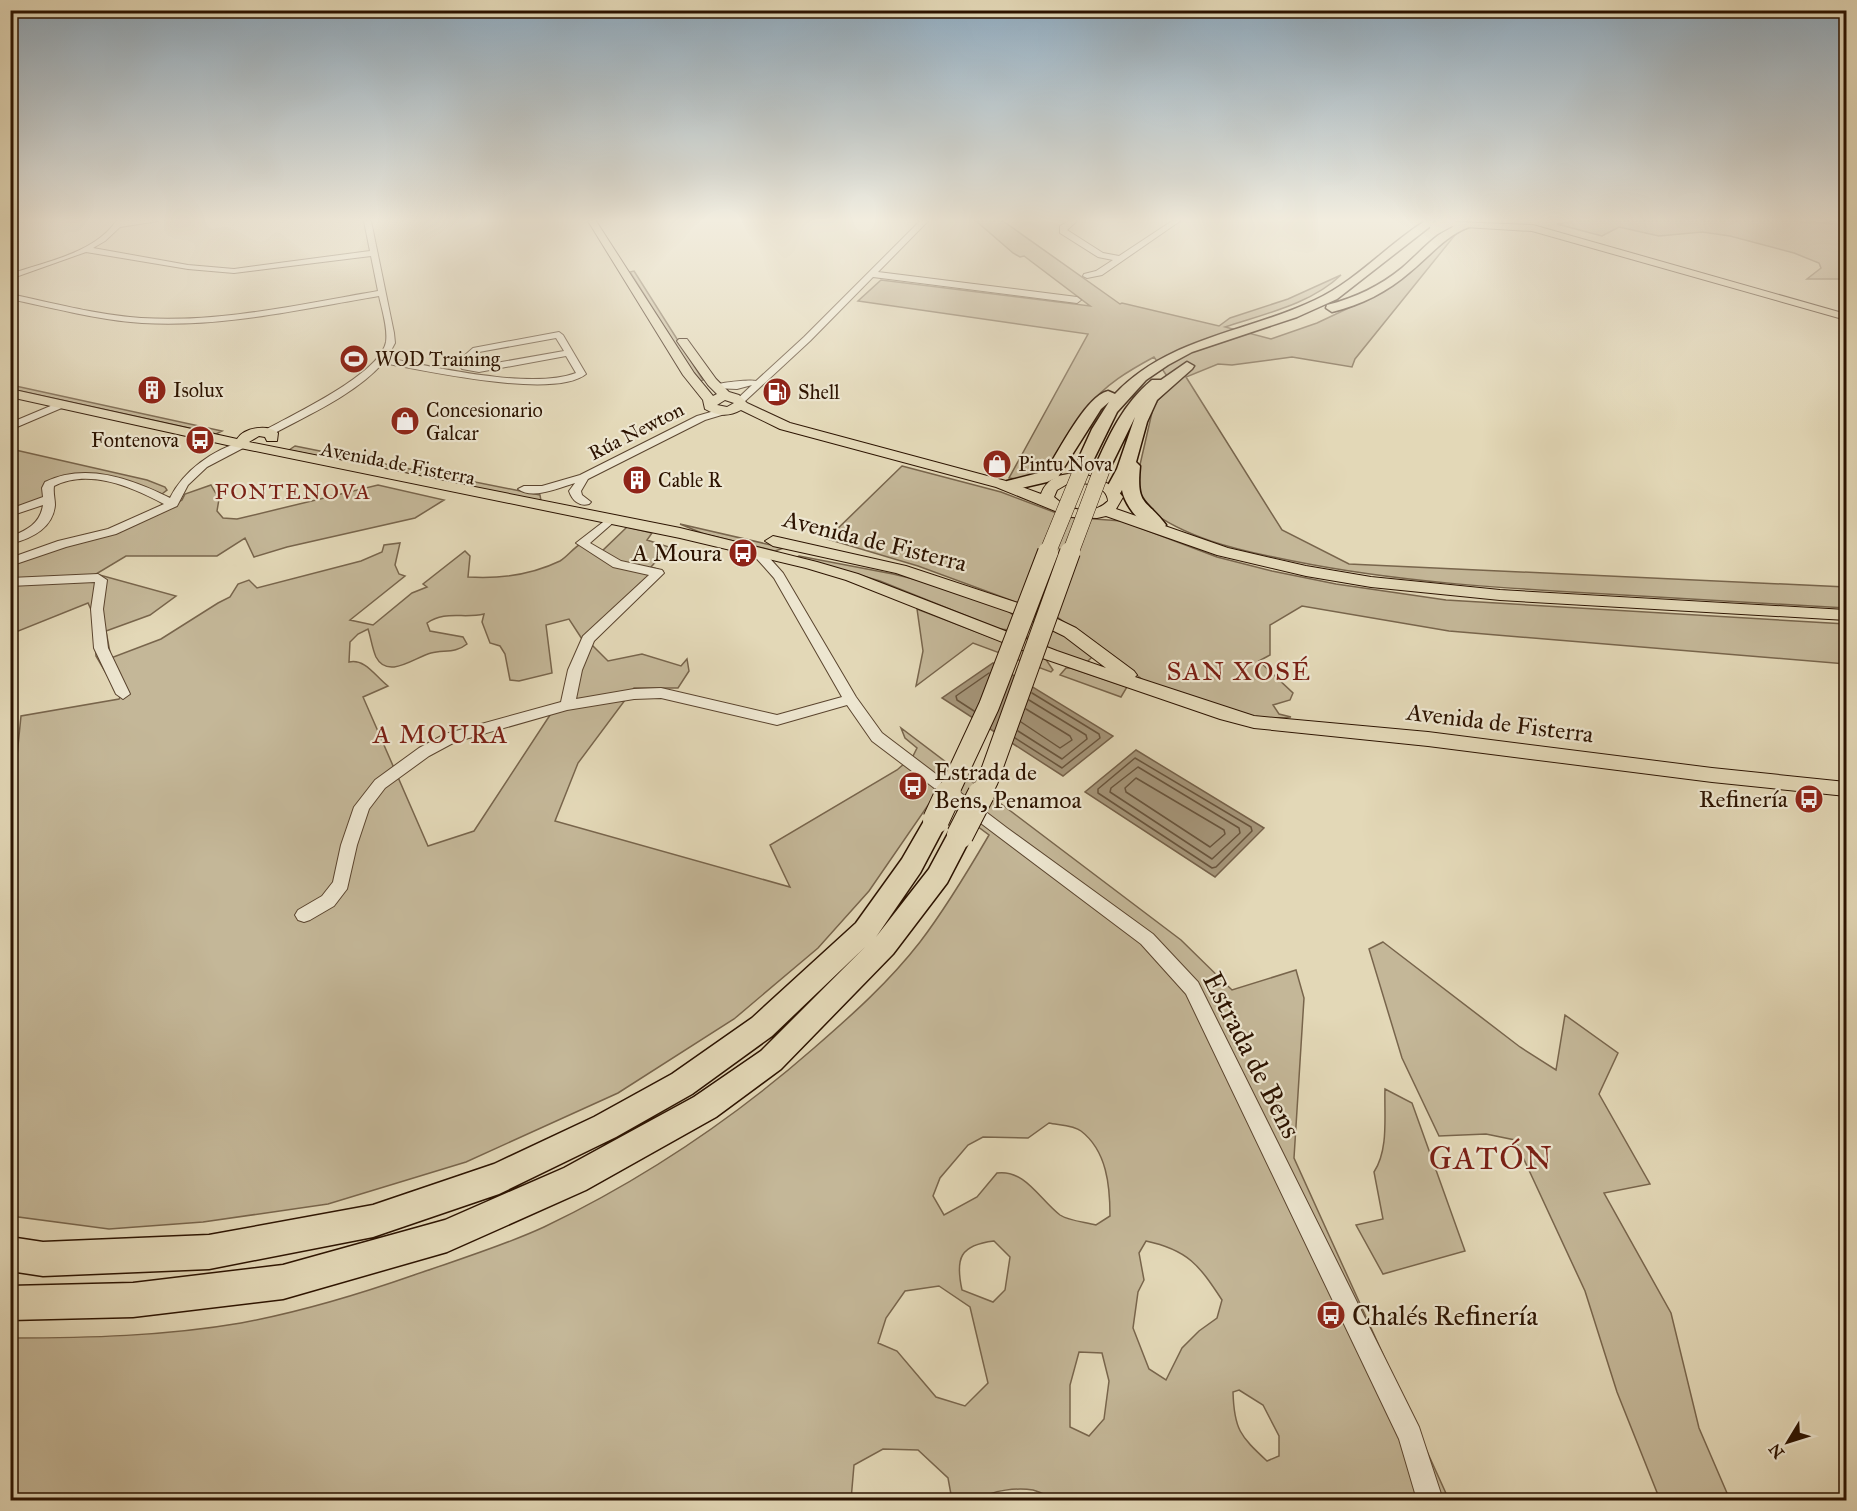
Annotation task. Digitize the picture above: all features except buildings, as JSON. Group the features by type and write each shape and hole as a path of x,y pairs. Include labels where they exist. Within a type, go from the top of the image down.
{"highway":[{"path":"1291,313 1327,292"},
{"path":"1007,484 1041,479 1052,474 1095,406 1122,382 1195,347 1318,304 1340,292"},
{"path":"1332,308 1356,292"},
{"path":"10,1303 133,1300 283,1282 447,1236 575,1179 705,1107 771,1060 884,946 938,876 948,827 1026,604 1093,467 1124,418 1144,393 1162,379 1187,366 1265,333 1346,305 1375,292"},
{"path":"1115,494 1150,399 1187,366"},
{"path":"10,1254 43,1259 209,1252 373,1221 499,1178 605,1127 682,1084 762,1027 866,931 911,867 988,780 1048,610 1093,467 1103,421 1121,396 1152,368"},
{"path":"1054,484 1077,433"},
{"path":"1130,458 1132,465 1128,490 1131,498 1137,507 1162,529"}],"main road":[{"path":"637,292 689,375 717,409 758,422 785,426 1007,484 1050,502 1065,512 1086,515 1106,511 1223,552 1259,561 1317,573 1420,589 1846,615"},
{"path":"1756,292 1846,317"},
{"path":"1778,292 1846,311"},
{"path":"1781,292 1846,311"},
{"path":"678,333 696,362 716,386 734,399 785,426"},
{"name":"Avenida de Fisterra","path":"10,382 247,442"},
{"name":"Avenida de Fisterra","path":"10,393 680,532 736,546 775,566 798,562 852,577 1051,655 1254,722 1428,739 1712,775 1846,789"},
{"path":"717,409 734,399"},
{"path":"247,442 271,435"},
{"name":"Avenida de Fisterra","path":"271,435 735,532 926,577 1056,623 1151,689"},
{"path":"1007,484 1054,484 1077,478 1088,479 1107,486 1162,529"},
{"path":"1050,502 1047,497 1054,484"},
{"path":"1106,511 1115,502 1115,494"},
{"path":"565,498 580,506 651,522 680,532"},
{"path":"775,566 792,552 926,577"},
{"path":"969,622 1003,633 1013,635 1020,633 1028,621 1009,606"}],"street":[{"path":"734,399 780,364 854,292"},
{"path":"1010,292 1077,300"},
{"path":"10,296 135,320 160,321 201,320 383,293 391,341 383,360 351,385 271,435"},
{"path":"383,360 481,377 562,382 581,374 559,335 476,350 462,362 465,368 479,369 569,353"},
{"path":"734,399 752,382 780,364"},
{"path":"716,386 737,386 752,382"},
{"path":"10,427 60,405"},
{"name":"Rúa Newton","path":"585,502 577,497 575,491 584,477 717,409"},
{"path":"10,562 62,544 112,532 173,504 183,483 203,465 247,442"},
{"path":"10,541 28,535 41,526 47,518 49,484 67,476 115,480 142,488 173,504"},
{"path":"565,498 562,493 564,490 584,477"},
{"name":"Avenida de Fisterra","path":"524,489 542,489 584,477"},
{"path":"10,513 49,499"},
{"path":"567,705 575,670 588,639 658,573 617,564 582,543 610,519"},
{"name":"Estrada de Bens","path":"775,566 850,699 877,737 1000,832 1147,939 1192,988 1410,1436 1430,1500"},
{"path":"10,582 98,578 101,580 97,609 101,648 123,694"},
{"path":"304,915 328,902 341,884 348,844 362,807 380,784 424,752 450,738 567,705 634,694 661,693 777,720 850,699"}],"shaded area":[{"path":"642,292 647,292 703,380 699,381"},
{"path":"868,292 974,292 1090,306 1071,292 1102,292 1120,304 1219,326 1230,318 1305,292 1320,292 1301,301 1225,327 1271,339 1317,323 1379,292 1409,292 1355,359 1352,367 1292,357 1232,365 1218,364 1186,377 1282,530 1349,564 1846,587 1846,608 1527,589 1410,579 1293,561 1211,541 1172,525 1138,501 1139,469 1153,408 1173,385 1154,357 1118,379 1094,399 1044,473 1016,479 1009,478 1088,334 858,301"},
{"path":"11,385 222,431 216,434 11,389"},
{"path":"295,446 540,495 541,501 289,450"},
{"path":"11,449 147,480 167,490 162,494 121,481 75,475 49,481 45,497 11,510"},
{"path":"902,466 1001,492 1067,517 1122,521 1217,557 1336,584 1446,600 1846,624 1846,664 1449,631 1302,606 1270,625 1270,655 1259,661 1293,693 1290,700 1273,705 1279,714 1291,717 1261,719 1146,682 1057,617 918,566 827,539"},
{"path":"211,485 219,499 217,511 223,518 237,519 378,485 444,500 415,518 287,547 254,557 245,538 217,556 126,556 96,574 176,596 150,615 106,631 111,658 161,639 230,597 238,584 249,580 257,588 361,561 382,552 384,545 400,543 395,565 399,574 405,576 350,620 373,625 412,593 427,587 423,584 465,551 470,556 468,577 504,577 549,566 560,561 582,543 602,551 627,527 652,533 647,540 669,547 651,567 663,571 591,644 608,661 642,654 681,666 687,659 689,671 678,688 634,688 578,763 555,821 790,887 770,845 897,770 913,756 917,748 905,738 901,728 1181,940 1232,990 1296,970 1304,998 1294,1158 1449,1500 1056,1500 1033,1490 1021,1489 998,1491 981,1500 952,1500 948,1478 918,1450 883,1449 854,1465 851,1500 11,1500 11,1338 98,1337 155,1333 241,1323 285,1314 371,1289 480,1252 528,1234 580,1209 651,1168 719,1123 783,1074 856,1011 896,971 920,942 948,903 989,835 935,795 869,891 818,948 734,1019 618,1093 466,1162 328,1204 203,1222 109,1229 11,1216 11,758 17,756 21,716 120,697 96,656 93,614 88,603 11,634 10,565 165,510 182,500 185,494","holes":["484,614 482,622 490,643 500,646 505,654 510,680 519,681 552,673 546,625 569,619 582,639 567,708 552,712 474,831 428,846 363,697 388,686 365,665 349,662 350,642 358,634 368,629 376,657 381,664 394,667 431,653 454,650 467,644 463,637 430,631 427,623 441,617","1049,1123 1078,1129 1090,1139 1102,1159 1108,1181 1110,1216 1096,1225 1064,1217 1032,1187 1007,1173 997,1173 977,1197 944,1215 933,1196 940,1178 968,1145 983,1137 1028,1138","994,1241 1010,1257 1005,1290 993,1302 962,1290 960,1261 967,1250","1146,1241 1182,1254 1199,1268 1222,1300 1217,1318 1199,1331 1182,1348 1166,1380 1149,1369 1133,1328 1138,1292 1144,1280 1139,1253","939,1286 970,1307 988,1383 965,1406 936,1397 897,1351 878,1343 886,1318 905,1291","1079,1352 1102,1353 1109,1381 1104,1419 1089,1436 1070,1427 1070,1385","1239,1390 1263,1405 1279,1436 1279,1456 1267,1461 1250,1445 1240,1431 1235,1415 1233,1392"]},
{"path":"680,524 784,548 775,551 704,534"},
{"path":"797,557 930,583 1008,611 1014,616 1011,630 999,629 880,581"},
{"path":"917,609 1045,658 1053,670 1051,672 973,643 916,686 923,651"},
{"path":"1054,627 1092,657 1087,662 1020,640"},
{"path":"1066,668 1127,687 1121,697 1060,675"},
{"path":"1383,942 1520,1047 1556,1070 1565,1015 1618,1053 1599,1094 1650,1184 1604,1193 1671,1313 1699,1428 1730,1500 1660,1500 1617,1392 1585,1291 1515,1140 1486,1134 1439,1136 1402,1058 1369,949"},
{"path":"1385,1089 1412,1103 1465,1251 1383,1274 1356,1225 1383,1219 1374,1172 1379,1163 1384,1142"}],"water":[{"path":"993,663 1113,736 1063,776 942,698"},
{"path":"1136,750 1264,828 1215,877 1085,792"}],"place":[{"name":"WOD Training","path":"354,359"},
{"name":"Isolux","path":"152,390"},
{"name":"Shell","path":"777,392"},
{"name":"Concesionario Galcar","path":"405,421"},
{"name":"Fontenova","path":"200,440"},
{"name":"Pintu Nova","path":"997,464"},
{"name":"Cable R","path":"637,480"},
{"name":"A Moura","path":"743,553"},
{"name":"Estrada de Bens, Penamoa","path":"913,786"},
{"name":"Refinería","path":"1809,799"},
{"name":"Chalés Refinería","path":"1331,1315"}],"district":[{"name":"FONTENOVA","path":"293,491"},
{"name":"SAN XOSÉ","path":"1239,671"},
{"name":"A MOURA","path":"441,734"},
{"name":"GATÓN","path":"1491,1158"}]}
